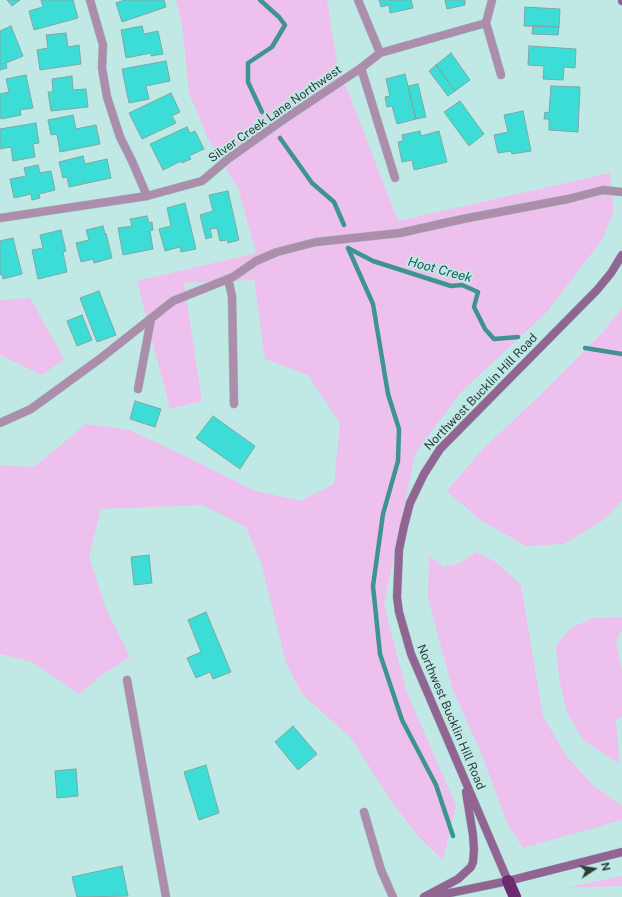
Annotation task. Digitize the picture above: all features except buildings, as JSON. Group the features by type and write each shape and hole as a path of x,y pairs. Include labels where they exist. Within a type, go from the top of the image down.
{"highway":[{"path":"508,881 515,897"}],"main road":[{"name":"Northwest Bucklin Hill Road","path":"508,881 410,654 399,612 397,597 399,550 410,503 424,474 440,449 596,290 622,255"},
{"path":"424,897 458,879 466,872 473,862 473,835 463,776"},
{"path":"431,897 508,881 622,852"}],"street":[{"path":"90,0 103,45 102,68 107,98 120,137 147,196"},
{"path":"358,0 380,53"},
{"path":"492,0 486,23 501,75"},
{"name":"Silver Creek Lane Northwest","path":"0,218 147,196 202,181 228,159 361,68 380,53 486,23"},
{"path":"361,68 395,178"},
{"path":"0,423 31,409 173,301 228,279 256,261 277,252 316,242 400,233 568,199 603,190 622,192"},
{"path":"228,279 232,296 234,404"},
{"path":"138,389 151,319"},
{"path":"127,680 166,897"},
{"path":"364,812 381,870 393,897"}],"shaded area":[{"path":"176,0 327,0 337,63 398,221 610,173 614,211 602,240 545,314 462,391 415,454 384,605 407,693 456,805 443,860 419,837 391,801 351,738 302,694 286,663 262,566 246,527 203,505 101,509 89,557 106,609 130,657 102,675 79,694 32,662 0,654 0,465 34,467 86,424 130,430 253,490 300,501 334,484 340,423 308,375 265,359 254,280 184,283 202,401 170,409 137,281 256,253 238,188 208,139 189,93 183,31"},
{"path":"30,298 64,359 42,375 0,355 0,300"},
{"path":"622,308 622,501 602,521 564,544 526,546 479,519 447,491 482,450 603,332"},
{"path":"476,552 496,562 521,585 543,716 567,757 593,785 622,806 622,820 523,848 508,825 480,750 452,688 428,598 429,556 444,567 460,563"},
{"path":"622,617 622,629 616,642 622,672 622,716 616,720 620,763 583,740 567,713 559,678 556,646 571,628 593,618"},
{"path":"622,876 622,886 566,888"}],"waterway":[{"name":"Hoot Creek","path":"260,0 279,17 285,25 272,47 248,63 248,82 262,112"},
{"name":"Hoot Creek","path":"280,138 312,183 334,202 344,225"},
{"path":"348,248 373,304 388,394 399,429 398,461 383,514 373,586 380,654 402,720 436,785 453,836"},
{"name":"Hoot Creek","path":"348,248 373,261 451,286 462,285 478,292 474,307 485,329 494,339 518,337"},
{"name":"Hoot Creek","path":"585,348 622,354"}]}
